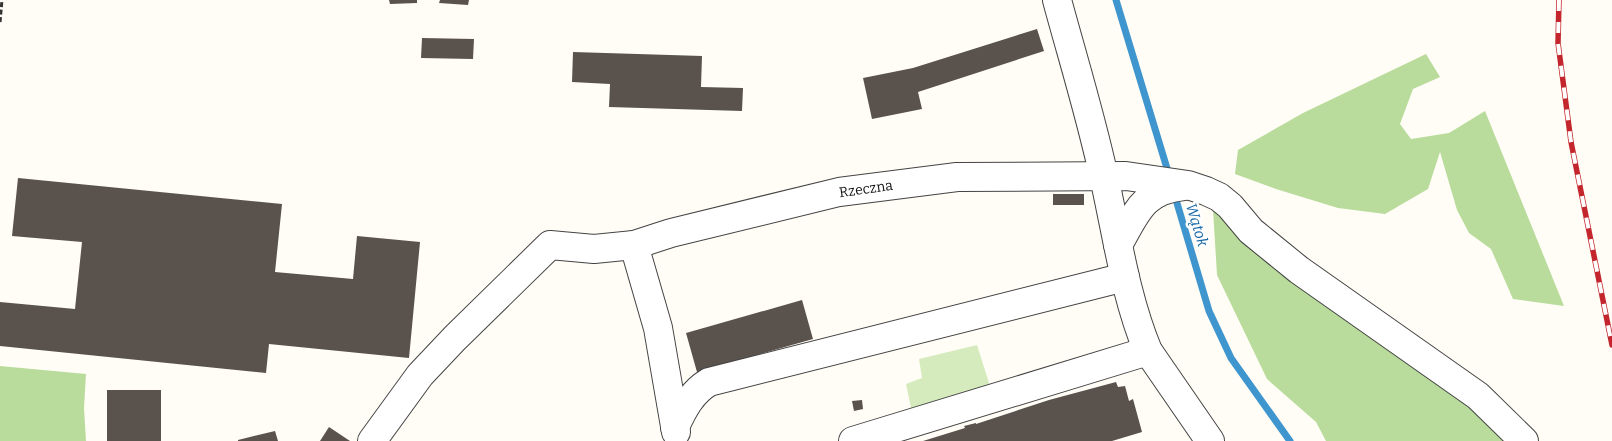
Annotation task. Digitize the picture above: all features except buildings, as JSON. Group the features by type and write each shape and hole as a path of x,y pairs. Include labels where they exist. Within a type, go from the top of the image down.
{"lane":[{"path":"1057,0 1104,176 1125,277 1142,335 1148,350 1210,441"},
{"name":"Rzeczna","path":"372,441 420,375 550,245 594,249 634,246 671,234 840,192 956,177 1104,176 1140,178 1188,185 1220,197 1251,231 1299,270 1478,396 1524,441"},
{"path":"1118,245 1140,205 1162,192 1177,186 1188,185"},
{"path":"634,246 658,328 676,434"},
{"path":"676,434 685,405 700,387 709,382 1125,277"},
{"path":"853,441 1148,350"}],"path":[{"path":"0,22 2,0"}],"green space":[{"path":"1426,54 1440,77 1413,89 1400,124 1411,139 1449,133 1485,111 1564,306 1513,299 1491,249 1469,233 1457,210 1440,152 1428,189 1385,214 1338,208 1235,174 1238,150 1303,113"},
{"path":"1212,193 1526,441 1326,441 1316,422 1267,379 1217,275"},
{"path":"977,345 990,386 911,408 906,384 922,378 919,359"},
{"path":"0,366 86,374 84,408 86,441 0,441"}],"waterway":[{"name":"Wątok","path":"1116,0 1169,175"},
{"name":"Wątok","path":"1174,193 1209,311 1231,358 1290,441"}],"railway":[{"path":"1559,0 1558,43 1571,142 1612,345"}]}
